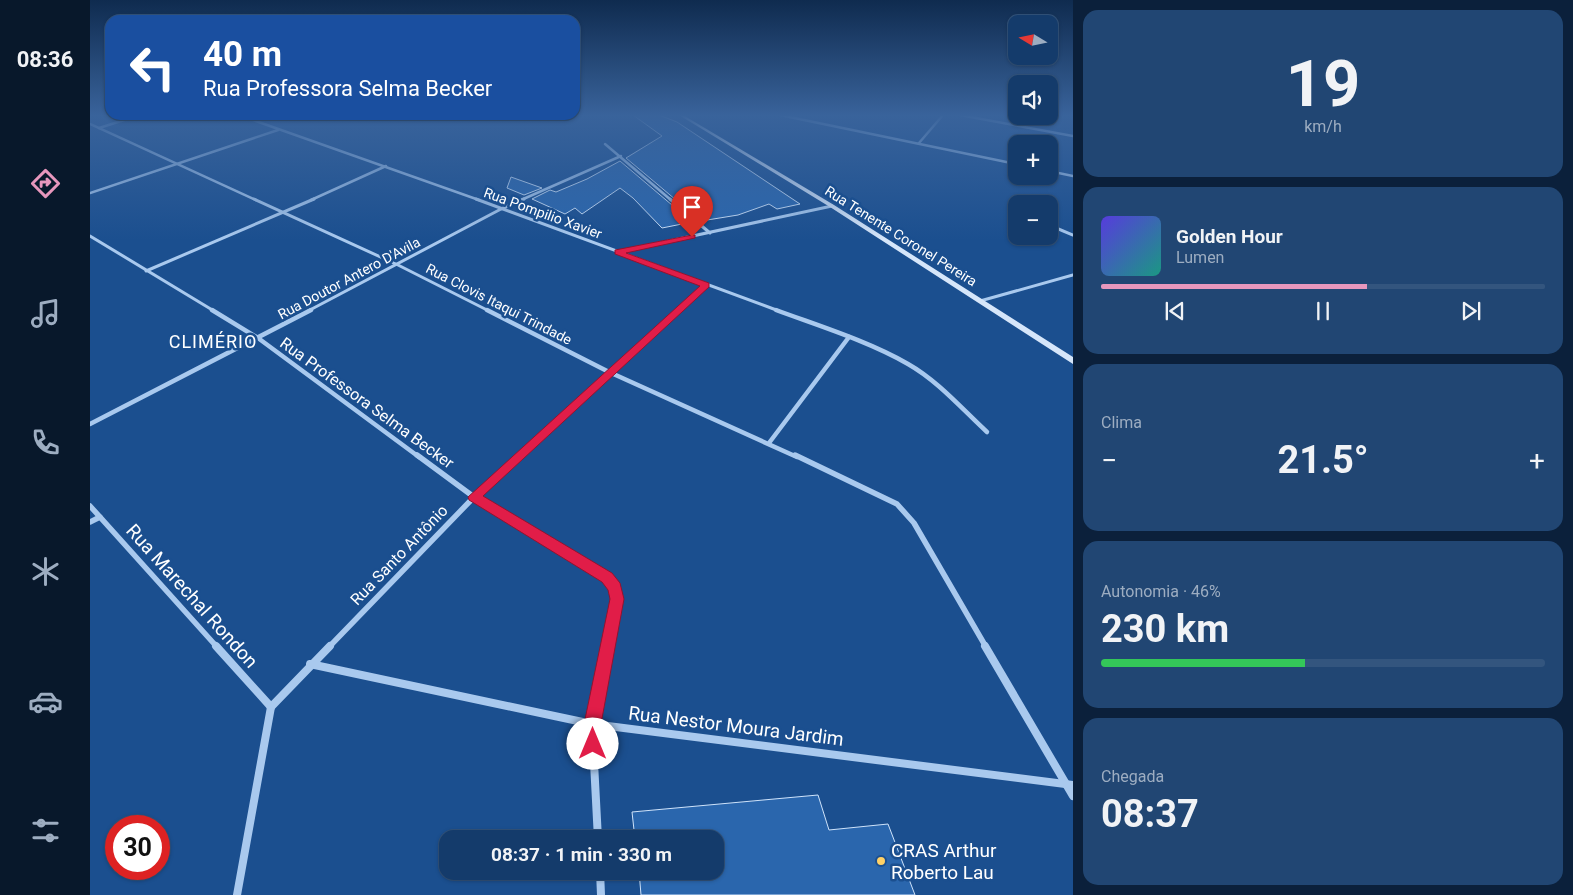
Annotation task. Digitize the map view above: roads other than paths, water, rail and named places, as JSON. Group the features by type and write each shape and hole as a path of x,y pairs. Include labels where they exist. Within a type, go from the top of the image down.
{"main road":[{"name":"Rua Tenente Coronel Pereira","path":"751,157 832,206 1073,360"}],"street":[{"name":"Rua Clovis Itaqui Trindade","path":"161,157 398,265 608,372 769,443 897,504 914,523 1070,784"},
{"path":"90,193 199,157"},
{"name":"Rua Pompilio Xavier","path":"359,157 849,337 908,364 932,381 987,432"},
{"name":"Rua Doutor Antero D'Avila","path":"90,424 398,265 501,209 620,157"},
{"path":"623,157 710,233"},
{"path":"983,157 1008,162"},
{"path":"146,271 283,213 386,166"},
{"path":"1058,173 1073,176"},
{"path":"618,252 832,206"},
{"path":"1058,228 1073,234"},
{"name":"Rua Professora Selma Becker","path":"90,236 258,338 474,497 607,578 615,587 617,599 592,724"},
{"name":"Rua Tenente Coronel Pereira","path":"980,301 1073,275"},
{"name":"Rua Santo Antônio","path":"271,706 474,497 608,372 706,285"},
{"path":"769,443 849,337"},
{"name":"Rua Marechal Rondon","path":"90,506 271,706"},
{"path":"90,522 100,517"},
{"name":"Rua Nestor Moura Jardim","path":"310,664 592,724 1070,784"},
{"path":"237,895 271,706"},
{"path":"592,724 598,830"},
{"path":"1070,784 1073,796"},
{"path":"600,880 601,895"}],"place":[{"name":"CRAS Arthur Roberto Lau","path":"881,861"}],"district":[{"name":"CLIMÉRIO","path":"213,341"}]}
